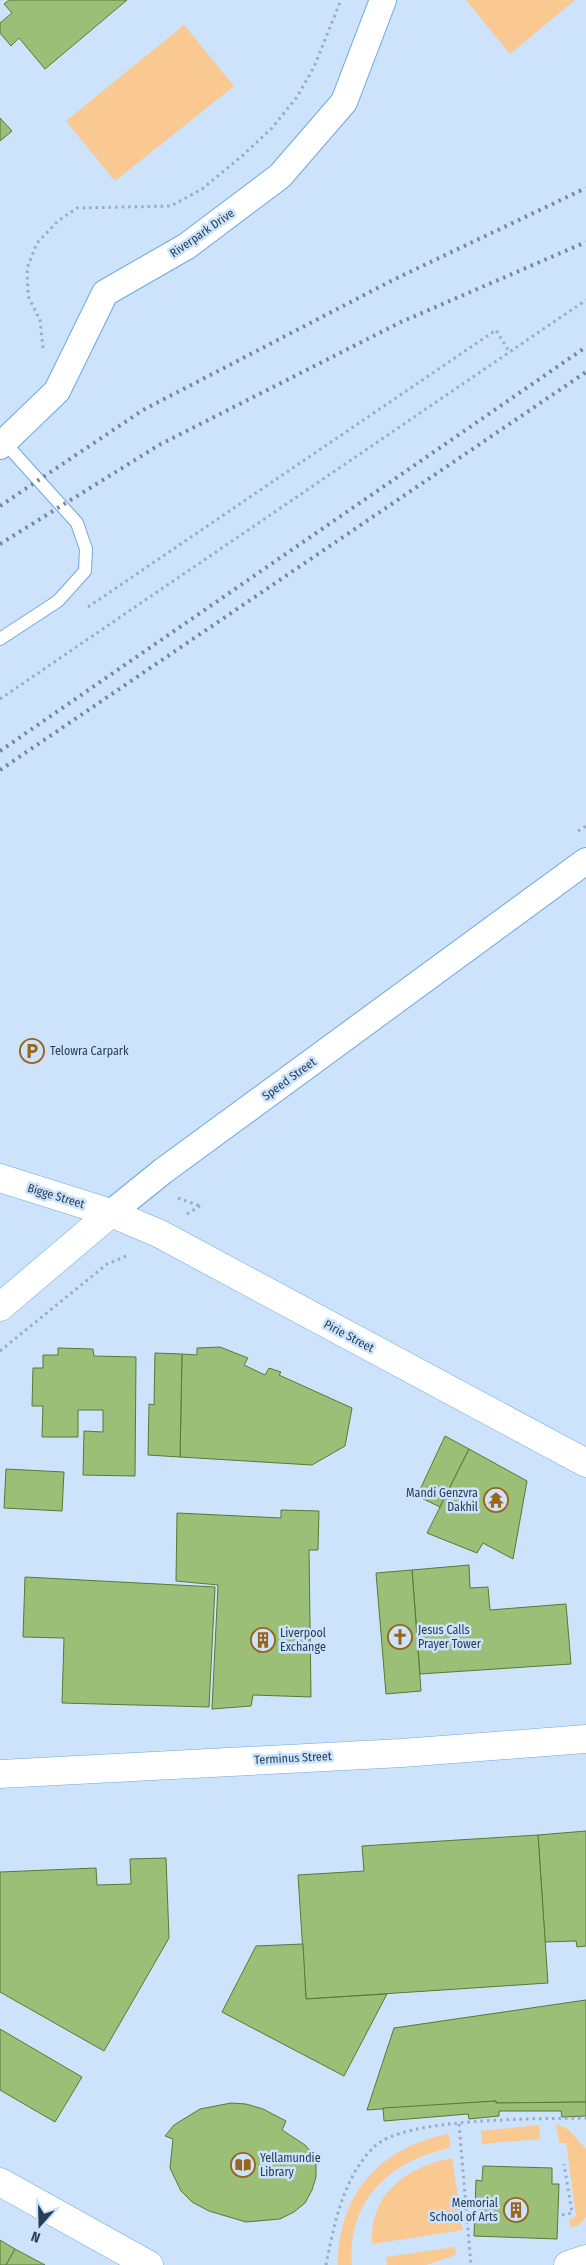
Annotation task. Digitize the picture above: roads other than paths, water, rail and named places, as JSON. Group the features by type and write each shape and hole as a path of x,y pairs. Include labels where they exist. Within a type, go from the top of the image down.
{"main road":[{"name":"Bigge Street","path":"0,1178 111,1213"},
{"name":"Speed Street","path":"0,1307 111,1213"},
{"name":"Pirie Street","path":"111,1213 160,1234 586,1463"},
{"name":"Terminus Street","path":"0,1774 402,1753 586,1739"},
{"path":"0,2182 149,2265"},
{"path":"568,2265 586,2259"}],"street":[{"name":"Riverpark Drive","path":"2,444 58,391 105,293 187,246 280,176 344,102 383,0"},
{"name":"Speed Street","path":"111,1213 164,1171 586,861"}],"lane":[{"path":"0,639 58,601 85,571 86,549 77,524 2,444"}],"railway":[{"path":"0,506 143,410 395,279 586,188"},
{"path":"0,544 159,445 401,322 586,242"},
{"path":"0,751 586,347"},
{"path":"0,770 586,372"}],"place":[{"name":"Telowra Carpark","path":"32,1051"},
{"name":"Mandi Genzvra Dakhil","path":"496,1500"},
{"name":"Jesus Calls Prayer Tower","path":"400,1637"},
{"name":"Liverpool Exchange","path":"263,1640"},
{"name":"Yellamundie Library","path":"243,2165"},
{"name":"Memorial School of Arts","path":"516,2210"}]}
